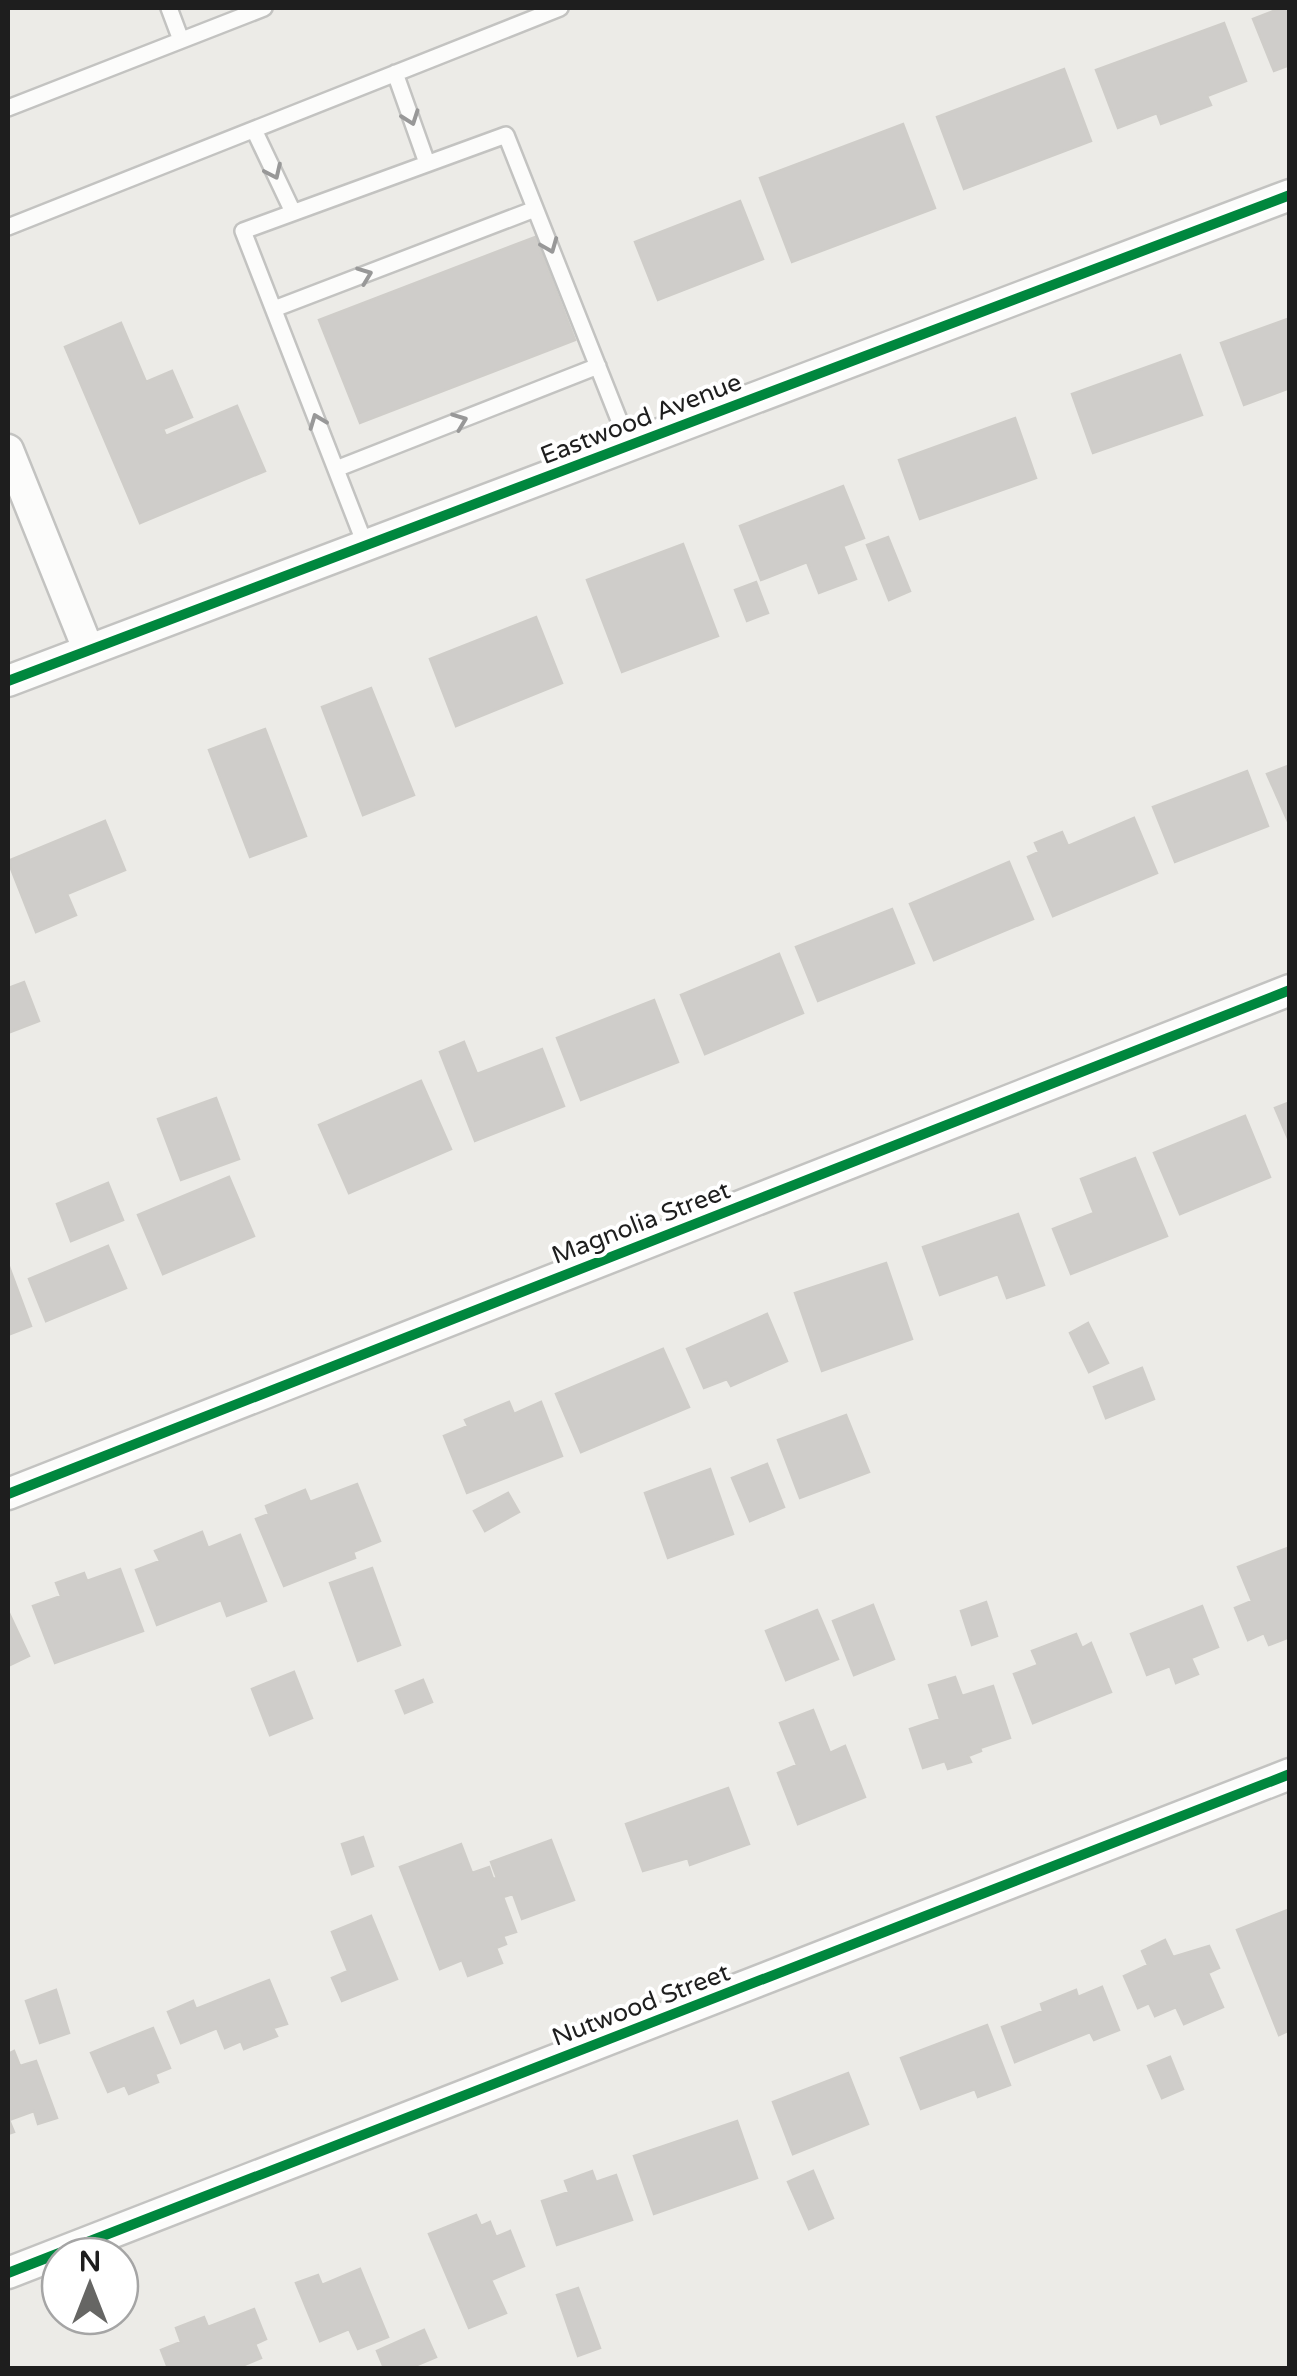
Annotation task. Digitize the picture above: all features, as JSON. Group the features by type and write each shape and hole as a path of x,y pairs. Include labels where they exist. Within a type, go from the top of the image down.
{"street":[{"name":"Eastwood Avenue","path":"8,680 1290,194"},
{"path":"8,450 88,649"},
{"name":"Magnolia Street","path":"8,1494 1290,990"},
{"name":"Nutwood Street","path":"8,2273 1290,1774"}],"lane":[{"path":"169,8 180,40"},
{"path":"8,108 264,8"},
{"path":"8,226 255,132 560,8"},
{"path":"395,73 428,163"},
{"path":"255,132 293,212"},
{"path":"366,544 244,231 293,212 506,135 629,445"},
{"path":"274,309 535,210"},
{"path":"336,470 598,366"}],"building":[{"path":"1290,8 1290,65 1274,71 1253,19"},
{"path":"1224,23 1246,81 1207,96 1211,105 1161,124 1157,113 1118,128 1096,70"},
{"path":"1064,69 1091,141 964,189 937,117"},
{"path":"903,124 935,208 792,262 760,178"},
{"path":"740,201 763,259 658,300 635,242"},
{"path":"535,237 575,340 360,423 319,320"},
{"path":"1290,318 1290,388 1244,405 1221,343"},
{"path":"121,323 146,382 172,371 192,417 163,429 166,436 237,406 265,471 140,523 65,347"},
{"path":"1180,355 1202,415 1093,453 1072,394"},
{"path":"1015,418 1036,478 920,519 899,460"},
{"path":"843,486 864,538 843,546 856,579 819,593 807,562 761,580 740,526"},
{"path":"888,537 910,591 889,600 867,545"},
{"path":"683,544 718,636 622,672 587,580"},
{"path":"756,582 768,613 747,621 735,590"},
{"path":"536,617 562,683 456,726 430,659"},
{"path":"371,688 414,795 363,815 322,707"},
{"path":"265,729 306,836 250,857 209,750"},
{"path":"1290,765 1290,826 1267,774"},
{"path":"1247,771 1268,826 1175,862 1153,807"},
{"path":"1134,818 1157,873 1053,916 1028,857 1039,852 1035,843 1062,832 1068,846"},
{"path":"105,821 125,870 67,894 76,915 36,932 8,861"},
{"path":"1009,862 1033,919 934,960 910,904"},
{"path":"892,909 914,963 818,1001 796,947"},
{"path":"779,954 803,1013 705,1054 681,995"},
{"path":"24,982 39,1021 8,1033 8,988"},
{"path":"654,1000 678,1062 581,1100 557,1038"},
{"path":"464,1042 477,1074 542,1049 564,1106 475,1141 440,1052"},
{"path":"421,1081 451,1149 349,1193 319,1125"},
{"path":"216,1098 239,1159 181,1180 158,1119"},
{"path":"1290,1102 1290,1143 1275,1108"},
{"path":"1245,1116 1270,1177 1180,1214 1154,1153"},
{"path":"1135,1158 1167,1236 1071,1274 1053,1229 1094,1213 1081,1179"},
{"path":"229,1177 254,1236 163,1274 138,1215"},
{"path":"108,1183 123,1220 71,1241 57,1204"},
{"path":"1018,1214 1044,1285 1007,1298 998,1274 940,1295 923,1247"},
{"path":"108,1246 126,1288 46,1321 29,1279"},
{"path":"886,1263 912,1339 822,1371 795,1293"},
{"path":"8,1264 31,1326 8,1335"},
{"path":"767,1314 787,1361 731,1386 727,1379 704,1388 687,1349"},
{"path":"1088,1323 1108,1363 1089,1372 1070,1333"},
{"path":"663,1349 689,1407 581,1452 556,1394"},
{"path":"1142,1368 1154,1399 1106,1418 1094,1387"},
{"path":"509,1402 514,1414 541,1402 562,1456 467,1493 444,1436 468,1426 465,1420"},
{"path":"846,1415 869,1472 800,1498 778,1440"},
{"path":"767,1464 784,1507 750,1521 732,1478"},
{"path":"710,1469 733,1534 668,1558 645,1493"},
{"path":"357,1484 380,1541 353,1552 355,1558 284,1586 256,1519 269,1514 266,1506 305,1490 310,1502"},
{"path":"508,1493 519,1512 485,1531 474,1511"},
{"path":"202,1532 208,1548 240,1535 266,1601 227,1616 221,1600 157,1625 136,1570 160,1561 155,1551"},
{"path":"1290,1547 1290,1637 1269,1645 1264,1633 1248,1640 1235,1608 1252,1601 1238,1567"},
{"path":"372,1568 400,1645 358,1661 330,1583"},
{"path":"120,1569 143,1631 55,1663 33,1606 61,1596 56,1583 84,1573 87,1581"},
{"path":"986,1602 997,1636 972,1645 961,1611"},
{"path":"873,1605 894,1659 854,1675 833,1621"},
{"path":"1202,1606 1218,1647 1191,1658 1198,1674 1176,1683 1170,1666 1147,1675 1131,1634"},
{"path":"817,1610 838,1659 786,1680 766,1631"},
{"path":"8,1611 29,1656 8,1666"},
{"path":"1076,1634 1082,1648 1091,1643 1111,1692 1033,1723 1014,1674 1038,1665 1032,1651"},
{"path":"294,1672 312,1718 270,1735 252,1689"},
{"path":"955,1677 962,1696 993,1686 1010,1738 980,1748 981,1751 968,1756 971,1762 948,1769 945,1761 923,1768 910,1729 940,1719 929,1685"},
{"path":"423,1680 432,1702 405,1713 396,1691"},
{"path":"813,1710 830,1753 845,1746 865,1797 798,1824 778,1773 797,1765 780,1723"},
{"path":"728,1788 749,1844 690,1865 688,1858 643,1871 626,1824"},
{"path":"363,1837 373,1866 352,1874 342,1844"},
{"path":"551,1840 574,1900 522,1919 513,1894 503,1897 516,1932 503,1936 506,1944 496,1948 502,1963 468,1976 462,1960 440,1969 400,1867 461,1844 472,1873 489,1867 493,1879 497,1878 491,1862"},
{"path":"1290,1909 1290,2030 1279,2035 1237,1930"},
{"path":"371,1916 397,1979 342,2001 332,1978 348,1971 332,1932"},
{"path":"1165,1940 1173,1957 1209,1946 1219,1968 1208,1973 1223,2007 1184,2024 1176,2007 1155,2016 1149,2003 1138,2008 1124,1976 1148,1965 1142,1951"},
{"path":"269,1980 287,2024 273,2028 277,2036 244,2049 241,2041 225,2048 217,2028 181,2043 168,2012 193,2001 196,2009"},
{"path":"1102,1987 1119,2030 1094,2040 1090,2032 1015,2062 1002,2027 1043,2011 1041,2004 1076,1990 1078,1997"},
{"path":"56,1990 69,2033 40,2043 26,2001"},
{"path":"987,2025 1010,2085 978,2097 975,2089 921,2109 901,2058"},
{"path":"153,2028 170,2068 155,2074 158,2082 129,2094 125,2085 108,2092 91,2053"},
{"path":"14,2051 20,2066 36,2061 57,2118 38,2124 34,2111 9,2120 14,2132 8,2134 8,2054"},
{"path":"1170,2057 1183,2089 1162,2098 1148,2066"},
{"path":"848,2073 868,2124 793,2154 773,2102"},
{"path":"737,2121 757,2178 654,2214 634,2156"},
{"path":"592,2171 596,2182 616,2175 632,2220 557,2245 542,2201 569,2192 565,2181"},
{"path":"813,2171 833,2218 809,2229 788,2182"},
{"path":"476,2215 481,2226 490,2222 496,2237 510,2231 524,2266 491,2280 506,2313 469,2328 429,2234"},
{"path":"360,2269 388,2337 358,2349 349,2329 320,2341 296,2283 318,2275 322,2285"},
{"path":"578,2288 600,2348 578,2356 557,2295"},
{"path":"254,2309 266,2339 255,2344 261,2358 237,2368 168,2368 161,2350 181,2342 176,2328 204,2317 208,2327"},
{"path":"424,2330 436,2357 410,2368 384,2368 377,2351"}],"cycle path":[{"path":"8,681 1290,195"},
{"path":"8,1494 1290,990"},
{"path":"8,2273 1290,1774"}]}
